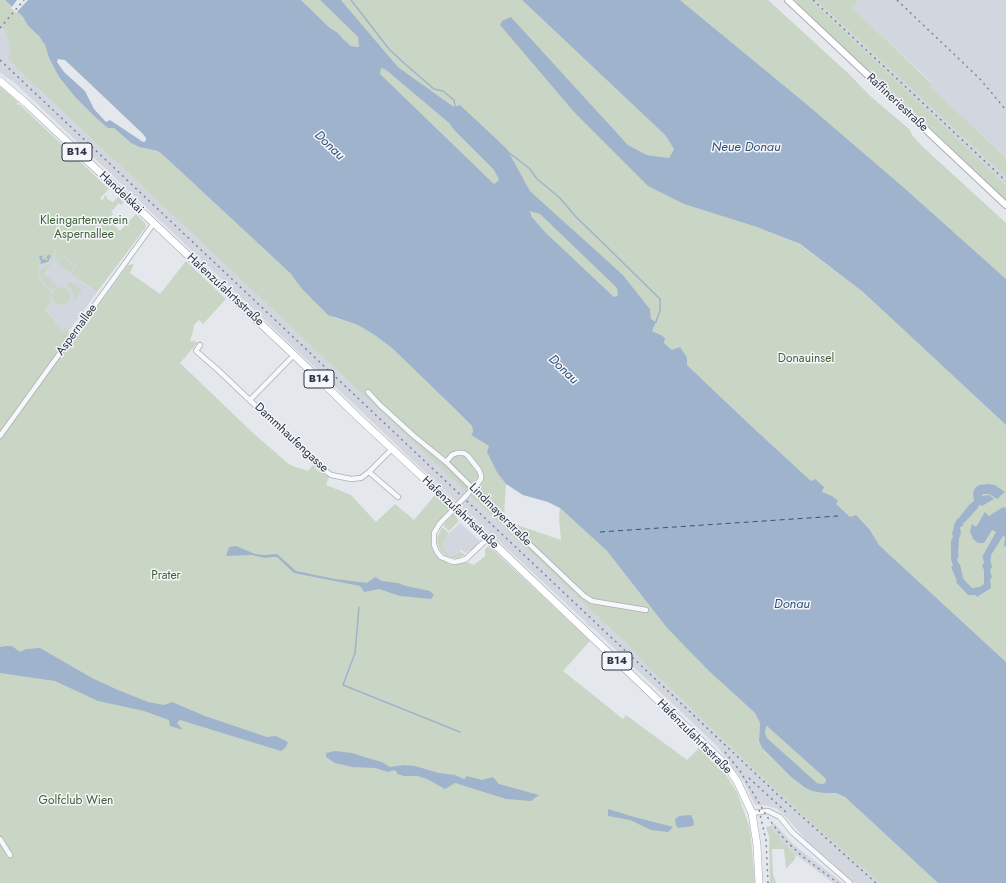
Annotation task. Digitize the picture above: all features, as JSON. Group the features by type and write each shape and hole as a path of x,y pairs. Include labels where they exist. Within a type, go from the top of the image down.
{"main road":[{"name":"Raffineriestraße","path":"790,1 1006,205"},
{"name":"Handelskai","path":"0,81 26,103 154,223"},
{"name":"Hafenzufahrtsstraße","path":"154,223 721,760 737,781 752,813"},
{"name":"B14","path":"752,813 757,845 759,883"}],"street":[{"name":"Aspernallee","path":"0,436 154,223"},
{"name":"Dammhaufengasse","path":"200,345 196,351 319,466 331,475 351,479 361,478 392,449"},
{"name":"Dammhaufengasse","path":"250,400 294,355"},
{"name":"Lindmayerstraße","path":"368,392 414,436 446,462 571,584 592,601 646,610"},
{"path":"446,462 452,455 464,453 479,470 481,479 436,528 433,538 437,552 448,560 460,561 466,559 488,538"},
{"path":"369,472 398,497"},
{"path":"752,813 768,811 780,817 792,832 850,883"},
{"path":"0,839 10,855"}],"shaded area":[{"path":"811,0 816,0 1006,177 1006,185"},
{"path":"859,0 1006,0 1006,158 930,86 932,83 852,7"},
{"path":"0,25 6,32 11,52 7,57 21,72 627,644 646,665 747,763 819,830 880,883 854,883 808,842 777,809 769,806 755,805 744,782 717,746 443,489 13,81 0,72"},
{"path":"56,244 86,271 79,280 97,292 69,331 65,329 63,331 56,326 54,323 56,321 27,294 34,246"},
{"path":"460,523 479,540 479,542 473,549 465,553 462,550 452,556 448,554 443,547 443,540"},
{"path":"774,823 794,845 843,883 833,883 796,855 770,826"}],"green space":[{"path":"0,0 5,0 23,17 28,26 39,36 45,45 49,58 59,77 75,97 95,117 114,128 131,143 139,147 158,151 163,155 290,273 302,289 323,310 335,318 358,325 393,349 472,426 473,432 471,435 489,446 498,474 506,484 504,517 520,526 561,540 559,517 560,508 607,551 667,628 719,680 755,713 760,723 759,741 765,752 791,777 804,787 819,792 836,793 845,797 938,883 880,883 819,830 747,763 646,665 627,644 21,72 7,57 11,52 6,32 0,25"},
{"path":"301,0 320,0 358,37 360,47 351,46"},
{"name":"Donauinsel","path":"341,0 522,0 665,135 674,149 669,158 647,155 628,145 511,17 575,113 754,226 799,244 863,292 1006,425 1006,662 879,545 870,530 850,518 822,492 815,480 811,481 687,365 687,358 672,350 664,343 664,338 661,335 652,331 650,309 623,275 530,191 507,149 454,107 398,67"},
{"path":"680,0 768,0 850,75 869,95 909,129 912,135 923,147 1006,223 1006,279 804,102"},
{"path":"795,0 811,0 982,162 1006,185 1006,200 872,72 861,65 803,10"},
{"path":"816,0 859,0 852,7 932,84 930,86 1006,158 1006,177"},
{"path":"381,68 386,70 449,123 454,130 494,170 499,180 494,184 379,74"},
{"name":"Prater","path":"0,87 18,102 18,105 19,104 109,189 100,198 102,200 105,198 105,195 107,199 113,202 118,197 124,202 121,205 119,203 111,212 113,214 108,219 120,231 136,214 145,223 146,227 97,292 71,274 77,266 64,255 58,262 55,259 56,249 54,249 53,259 39,266 38,276 44,287 51,292 50,296 52,302 44,310 56,321 54,323 63,331 65,328 75,337 128,265 134,264 130,273 160,294 186,261 226,299 203,324 199,320 194,325 190,341 198,342 180,363 254,434 290,465 308,471 313,465 317,470 329,477 326,485 351,495 376,522 395,504 414,520 435,495 449,509 435,526 431,537 432,549 440,559 450,564 466,562 474,565 485,556 485,549 489,546 590,641 563,671 623,719 626,715 687,760 701,746 723,770 737,792 750,829 755,883 0,883"},
{"path":"530,210 540,214 618,288 618,295 614,297 544,231 532,217"},
{"path":"63,257 75,266 70,273 58,264"},
{"path":"52,262 43,274 51,279 50,281 56,285 59,285 52,289 46,287 40,271"},
{"path":"71,282 82,290 76,299 73,299 73,291 67,285"},
{"path":"61,287 67,290 70,296 67,302 61,305 55,302 52,296 55,290"},
{"path":"454,513 459,521 449,531 443,525"},
{"path":"442,527 449,533 443,540 443,547 448,554 452,556 460,552 465,555 464,556 452,558 441,552 437,538"},
{"path":"766,726 769,727 826,779 826,782 823,784 816,783 767,738 765,733"},
{"path":"770,826 796,855 795,859 786,869 784,849 772,849 773,874 776,883 770,883 769,836 766,827"}],"water":[{"name":"Donau","path":"5,0 301,0 351,46 359,47 358,37 320,0 341,0 398,67 454,107 460,105 507,149 530,191 623,275 650,309 651,319 656,322 652,331 665,338 664,343 672,350 680,347 687,358 687,365 811,481 815,479 824,487 822,492 832,496 838,501 836,504 850,517 856,515 870,530 879,545 1006,662 1006,883 938,883 845,797 836,793 812,791 791,777 762,748 759,741 760,723 755,713 710,672 667,628 607,551 560,508 548,502 523,495 506,484 498,474 487,452 489,446 471,435 473,432 472,426 393,349 358,325 328,315 302,289 290,273 163,155 158,151 139,147 131,143 114,128 108,128 95,117 75,97 59,77 49,58 45,45 39,36 28,26 23,17","holes":["58,59 65,60 143,134 146,141 143,142 110,120 106,122 94,109 85,91 64,72 57,62","381,68 386,70 449,123 454,130 494,170 499,180 494,184 380,74","530,211 540,214 617,288 618,295 614,297 544,231 532,217","767,726 826,779 826,782 823,784 817,783 767,738 765,733"]},
{"name":"Neue Donau","path":"522,0 680,0 804,102 903,187 1006,279 1006,425 863,292 800,244 754,226 684,204 648,186 575,113 500,25 502,21 511,17 628,145 647,155 669,158 674,149 665,135"},
{"path":"979,485 995,485 1005,492 997,499 989,494 983,494 982,496 989,495 994,499 982,506 979,505 963,524 963,526 960,527 961,534 959,538 959,555 957,560 960,564 963,578 972,588 980,587 984,584 984,570 982,566 984,563 982,557 996,532 992,530 984,543 978,543 973,539 970,531 972,524 976,527 985,512 989,516 1003,507 1006,507 1006,547 1004,546 1005,537 1003,536 990,559 992,567 990,570 992,578 990,579 991,588 977,597 976,595 968,595 956,582 957,581 951,567 953,566 951,559 951,541 953,537 952,533 954,525 957,519 974,501 973,493 975,488"},
{"path":"236,546 255,554 277,554 296,571 335,579 367,583 375,577 382,581 398,583 430,591 434,595 431,599 400,596 379,589 364,592 360,586 294,573 277,557 265,558 252,555 226,556 229,547"},
{"path":"12,646 20,652 26,649 40,648 92,678 148,702 164,705 172,702 205,716 267,737 276,736 288,742 286,747 281,751 180,720 177,723 183,730 170,726 169,720 144,711 98,701 55,681 0,673 0,647"},
{"path":"335,751 352,753 382,762 390,767 404,765 415,766 439,773 455,775 464,779 467,776 482,780 493,777 499,784 539,795 531,801 506,799 455,783 445,789 427,779 418,776 404,776 397,774 394,770 388,772 375,768 352,767 335,763 326,757 326,753"},
{"path":"608,809 673,827 668,832 651,830 630,820 608,816"},
{"path":"691,815 694,822 693,826 679,828 676,826 675,819 679,816"}],"pier":[{"path":"17,0 28,0 16,13 11,8"}],"waterway":[{"path":"351,0 389,49 434,89 443,91 454,100 455,107"},
{"path":"508,152 529,168 537,179 560,198 575,216 660,299 660,310 656,322"},
{"path":"40,257 42,256 41,259"},
{"path":"47,258 50,256 48,260"},
{"path":"40,257 41,260 45,260 41,263 48,261"},
{"path":"359,607 355,653 343,685 460,732"}],"ferry route":[{"path":"600,532 838,516"}],"railway":[{"path":"0,28 24,0"},
{"path":"813,0 1006,181"},
{"path":"897,0 980,79 1006,110"},
{"path":"0,60 777,794 876,883"},
{"path":"725,752 740,771 768,818 785,840 802,856 838,883"},
{"path":"749,778 786,812"},
{"path":"759,810 766,840 768,883"}],"park label":[{"name":"Kleingartenverein Aspernallee","path":"84,228"},
{"name":"Golfclub Wien","path":"76,801"}]}
